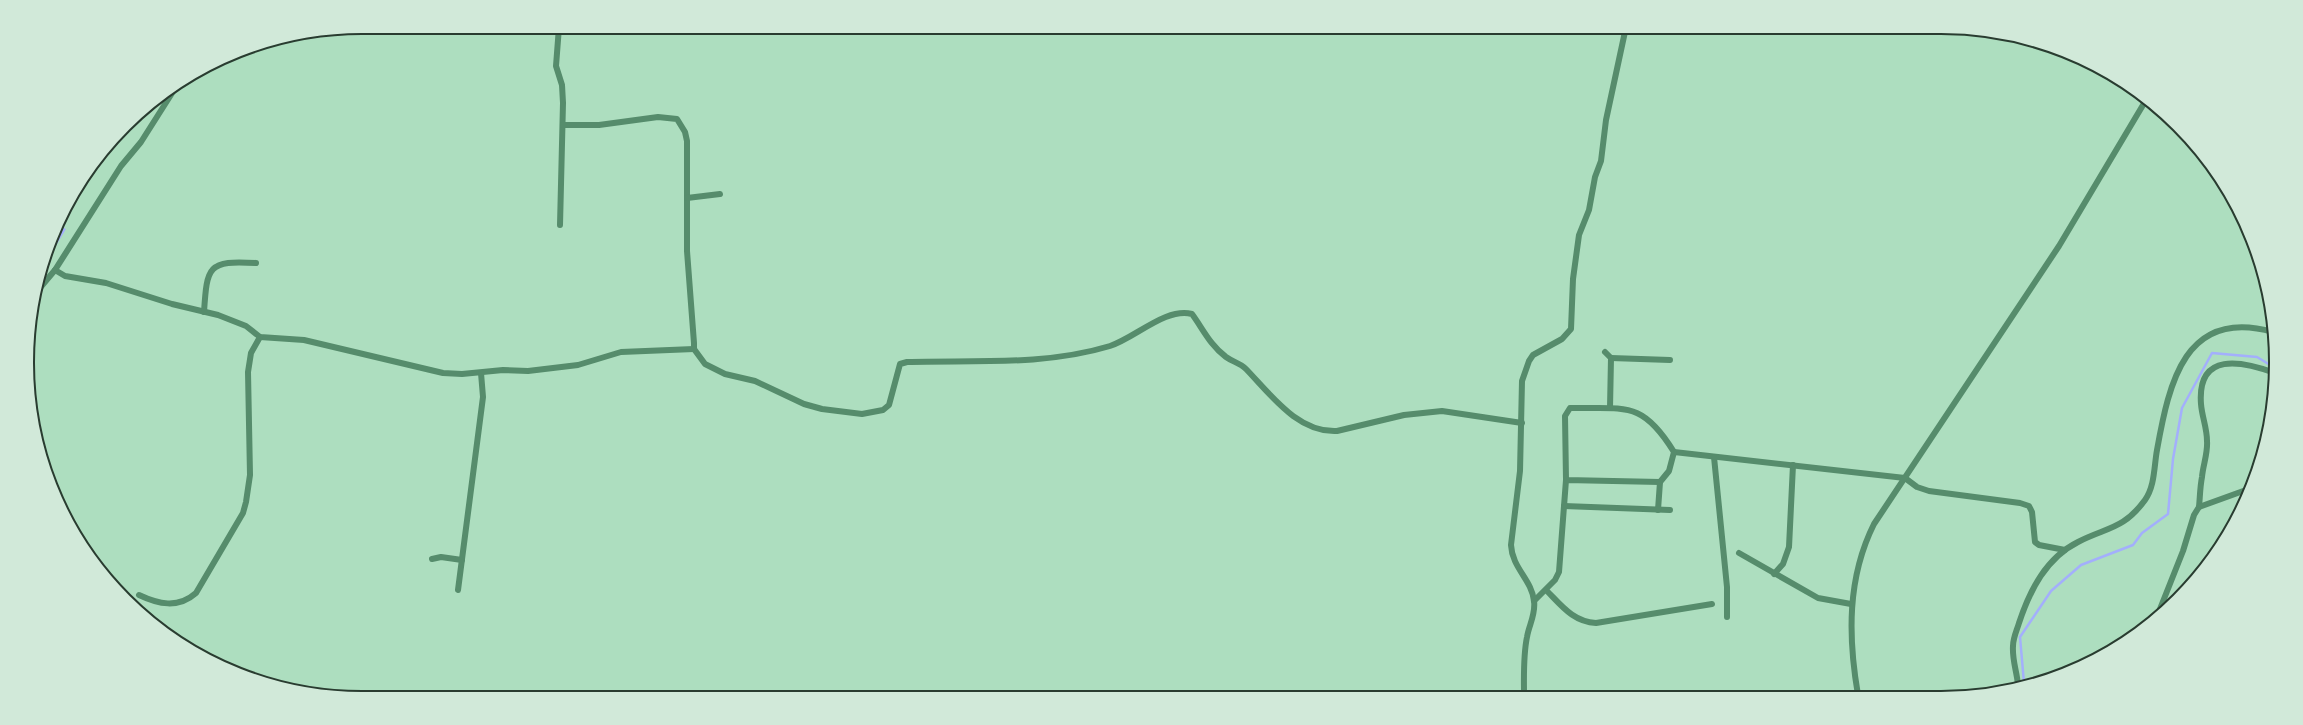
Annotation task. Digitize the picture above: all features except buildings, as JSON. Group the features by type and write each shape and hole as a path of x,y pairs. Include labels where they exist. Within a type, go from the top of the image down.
{"street":[{"path":"558,34 556,66 562,85 563,125 560,225"},
{"path":"1524,691 1527,637 1534,612 1534,601 1527,583 1512,557 1511,546 1520,471 1522,381 1529,361 1542,349 1562,339 1571,329 1573,279 1579,235 1589,210 1595,177 1601,161 1606,120 1624,34"},
{"path":"43,284 55,270 121,166 141,142 170,97"},
{"path":"1858,691 1852,642 1851,604 1857,566 1864,543 1874,524 2059,246 2143,105"},
{"path":"563,125 600,125 658,117 677,119 685,132 687,141 688,258 694,349 706,364 714,369 755,381 804,404 822,409 873,413 883,410 889,405 896,373 900,364 907,362 1004,362 1069,355 1126,340 1173,313 1182,311 1192,314 1207,338 1219,351 1226,357 1240,364 1294,416 1312,427 1327,432 1404,416 1442,411 1522,423"},
{"path":"687,198 720,194"},
{"path":"204,312 207,278 212,270 220,263 256,263"},
{"path":"55,270 65,276 106,282 239,323 260,337 304,340 444,373 481,373 578,365 621,352 694,349"},
{"path":"2018,682 2013,645 2022,613 2034,585 2043,571 2065,550 2078,542 2108,531 2124,522 2146,498 2152,483 2160,431 2171,384 2181,361 2209,336 2229,327 2242,327 2267,331"},
{"path":"139,595 156,603 169,604 191,598 196,593 243,513 248,495 250,475 248,372 251,353 260,337"},
{"path":"1605,352 1610,358 1610,408"},
{"path":"1610,358 1670,360"},
{"path":"2162,605 2183,552 2194,515 2199,507 2201,480 2207,450 2206,431 2201,404 2201,390 2206,376 2222,364 2232,363 2249,364 2269,371"},
{"path":"458,590 483,396 481,373"},
{"path":"1534,601 1546,590 1559,572 1566,480 1565,416 1566,411 1570,408 1610,408 1632,410 1646,416 1663,433 1674,452 1669,471 1660,482 1658,510"},
{"path":"1674,452 1905,478 1917,487 1929,491 2009,501 2029,506 2032,512 2035,542 2039,545 2065,550"},
{"path":"1714,457 1727,587 1727,617"},
{"path":"1774,574 1783,564 1789,548 1793,465"},
{"path":"1566,480 1660,482"},
{"path":"2199,507 2243,491"},
{"path":"1564,506 1670,510"},
{"path":"1739,553 1818,598 1851,604"},
{"path":"432,559 441,557 462,560"},
{"path":"1546,590 1572,615 1586,622 1596,623 1712,604"}],"water":[{"path":"63,228 66,229 55,248"}],"waterway":[{"path":"2024,681 2020,637 2051,591 2081,565 2133,545 2142,533 2168,514 2173,459 2182,408 2212,353 2257,357 2269,364"}]}
